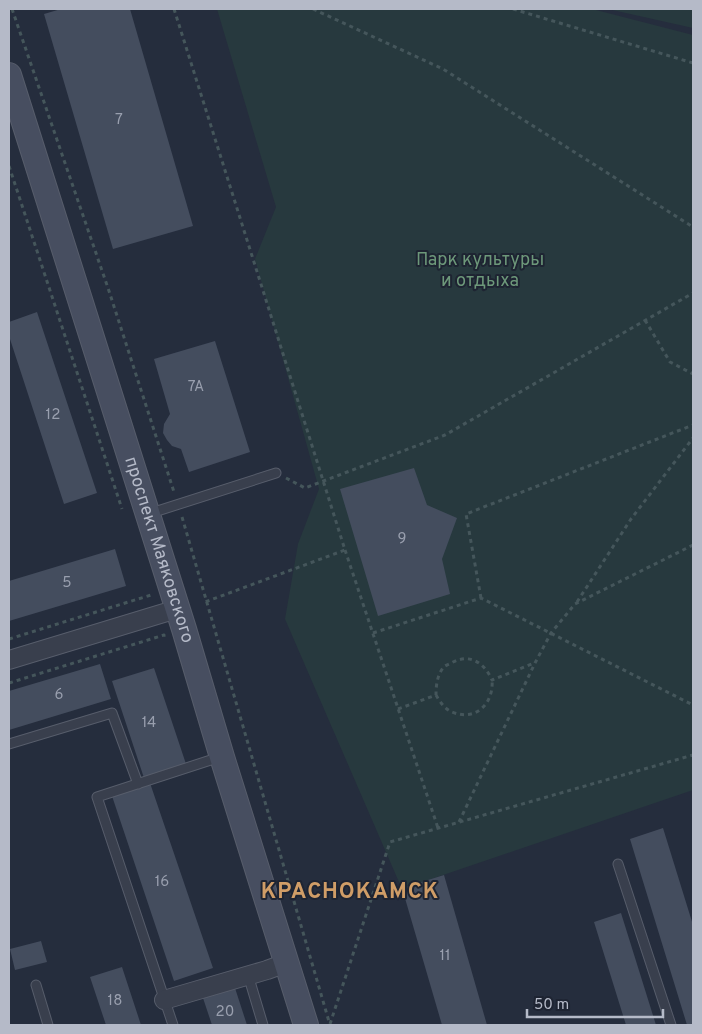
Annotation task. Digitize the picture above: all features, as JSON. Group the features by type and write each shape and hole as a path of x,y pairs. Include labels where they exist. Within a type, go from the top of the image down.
{"street":[{"name":"проспект Маяковского","path":"9,75 306,1025"},
{"path":"9,660 177,609"},
{"path":"164,1000 286,963"}],"lane":[{"path":"147,515 276,473"},
{"path":"9,744 112,713 138,784"},
{"path":"173,1025 97,797 222,757"},
{"path":"618,864 671,1025"},
{"path":"248,975 263,1025"},
{"path":"36,985 48,1025"}],"path":[{"path":"12,9 109,291 178,504 205,602 330,1025"},
{"path":"174,9 322,481 438,828"},
{"path":"313,9 444,69 693,226"},
{"path":"513,9 693,63"},
{"path":"9,166 123,511"},
{"path":"276,473 305,488 445,435 693,293"},
{"path":"645,320 670,362 693,374"},
{"path":"481,598 466,514 693,425"},
{"path":"459,822 551,633 575,604 631,520 693,438"},
{"path":"575,604 693,545"},
{"path":"205,602 345,550"},
{"path":"9,639 151,595 148,586"},
{"path":"372,633 481,598 693,704"},
{"path":"9,683 164,635"},
{"path":"460,658 478,661 487,669 492,680 491,697 484,708 474,713 461,714 451,712 442,705 436,695 436,683 444,667 460,658"},
{"path":"492,680 535,663"},
{"path":"398,709 436,695"},
{"path":"330,1025 390,842 693,755"}],"green space":[{"name":"Парк культуры и отдыха","path":"217,9 592,9 693,35 693,790 402,889 285,619 298,544 319,489 255,259 276,207"},
{"path":"608,9 693,9 693,28"}],"building":[{"path":"61,9 130,9 193,226 113,249 44,14"},
{"path":"37,312 97,493 64,504 9,336 9,322"},
{"path":"215,341 250,452 189,472 181,449 172,446 163,433 164,424 170,414 154,359"},
{"path":"414,468 427,505 457,518 442,559 450,594 378,616 340,489"},
{"path":"115,549 126,586 9,621 9,581"},
{"path":"100,664 111,699 9,730 9,691"},
{"path":"154,668 186,764 144,778 112,681"},
{"path":"150,783 213,968 174,981 112,796"},
{"path":"663,828 693,925 693,1025 687,1025 630,839"},
{"path":"444,875 487,1025 442,1025 402,888"},
{"path":"621,913 656,1025 626,1025 594,922"},
{"path":"41,941 47,962 15,970 10,949"},
{"path":"122,967 141,1025 106,1025 90,977"},
{"path":"235,988 247,1025 212,1025 203,998"}],"district":[{"name":"КРАСНОКАМСК","path":"350,892"}]}
